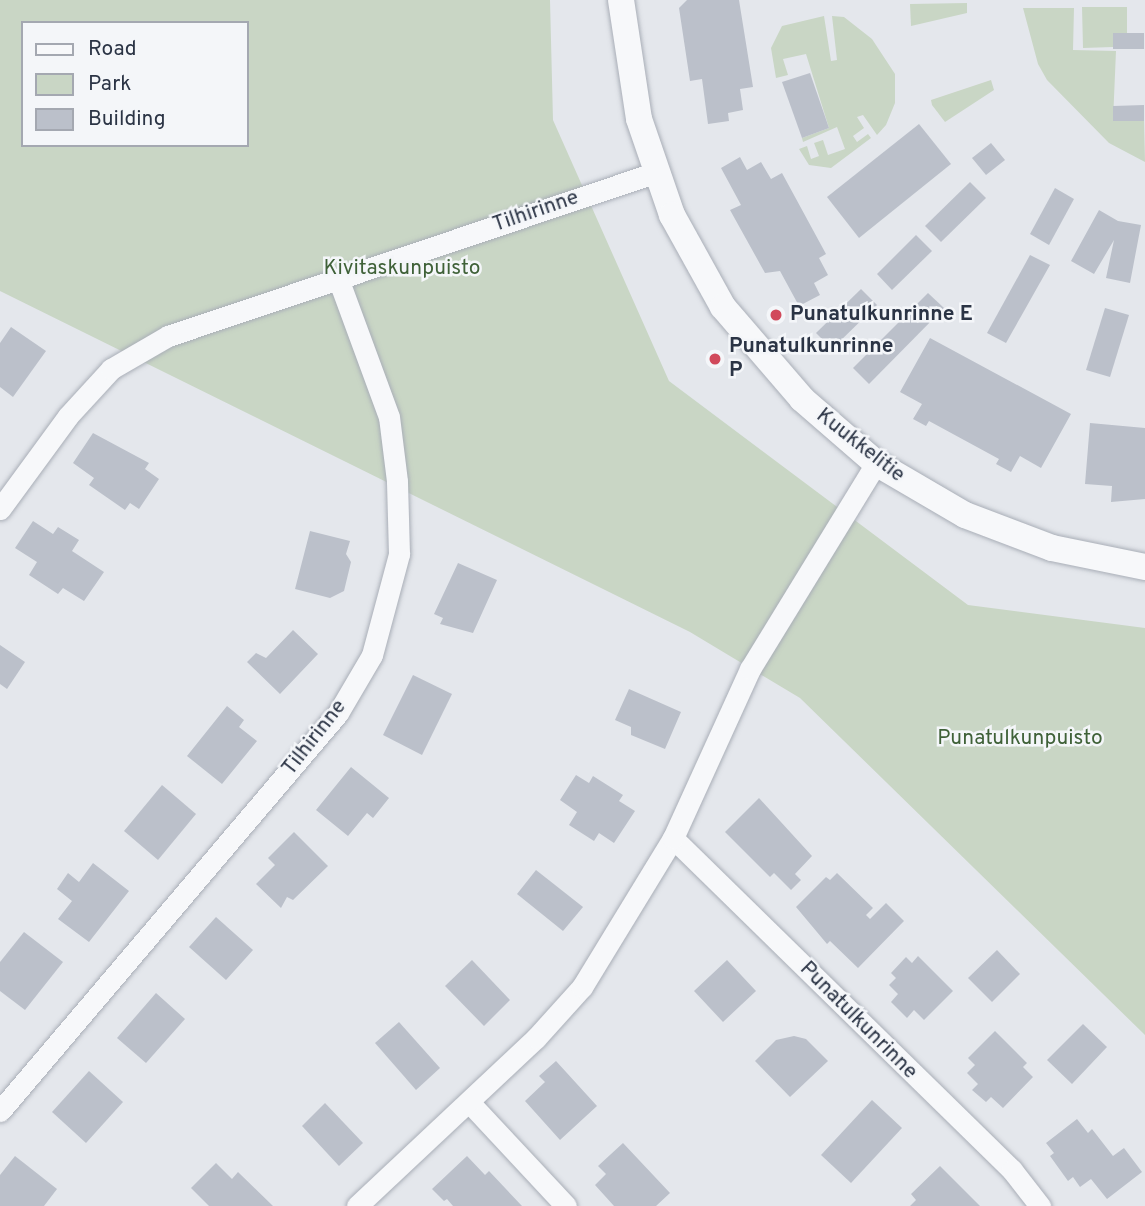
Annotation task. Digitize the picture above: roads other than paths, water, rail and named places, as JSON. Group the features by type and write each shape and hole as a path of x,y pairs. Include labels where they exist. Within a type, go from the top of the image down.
{"street":[{"name":"Kuukkelitie","path":"621,0 636,106 654,173 697,265 723,307 802,399 876,463 965,515 1013,536 1087,557 1145,567"},
{"name":"Tilhirinne","path":"0,509 68,416 111,369 168,336 339,281 654,173"},
{"name":"Tilhirinne","path":"0,1111 338,713 372,655 399,554 397,481 388,417 339,281"},
{"path":"357,1206 469,1102 582,987 673,838 750,669 876,463"},
{"name":"Punatulkunrinne","path":"673,838 1012,1170 1040,1206"},
{"path":"469,1102 566,1206"}],"place":[{"name":"Punatulkunrinne E","path":"776,315"},
{"name":"Punatulkunrinne P","path":"715,359"}],"park label":[{"name":"Kivitaskunpuisto","path":"402,269"},
{"name":"Punatulkunpuisto","path":"1020,739"}]}
